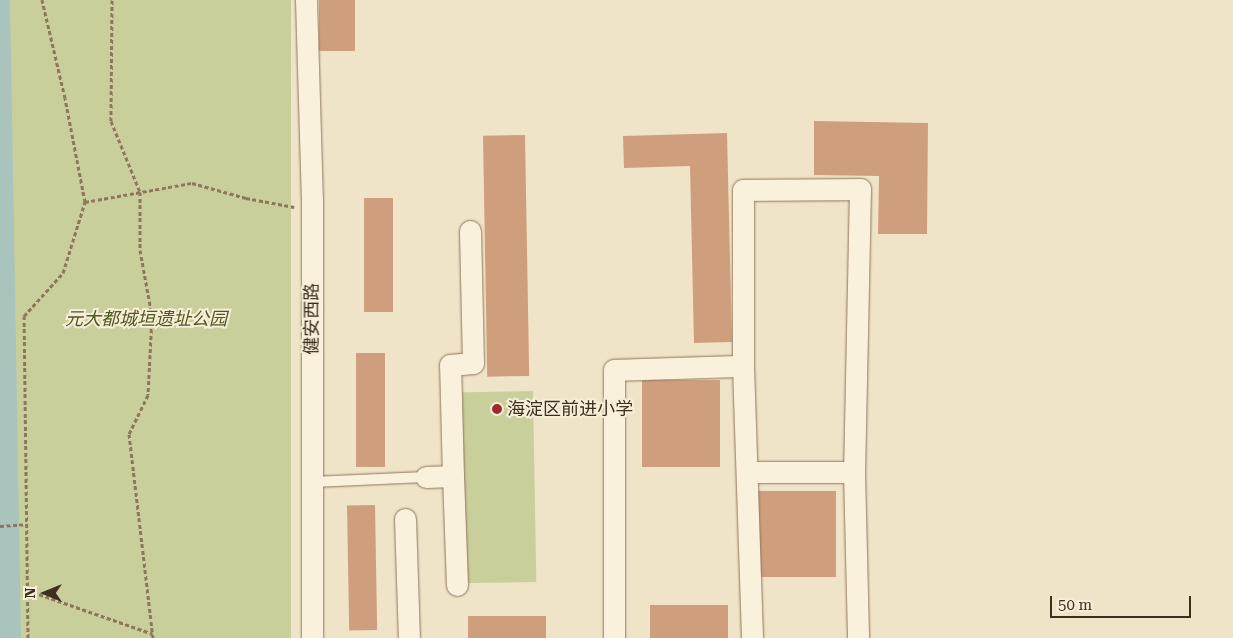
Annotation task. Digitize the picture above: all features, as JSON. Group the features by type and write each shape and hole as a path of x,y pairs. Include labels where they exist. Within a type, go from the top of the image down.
{"street":[{"name":"健安西路","path":"306,0 312,210 312,638"},
{"path":"752,638 743,366 743,190 860,189 854,472 858,638"},
{"path":"457,585 450,365 473,364 470,231"},
{"path":"614,638 614,370 743,366"},
{"path":"747,472 854,472"},
{"path":"426,478 453,476"},
{"path":"405,519 409,638"}],"lane":[{"path":"312,482 426,478"}],"path":[{"path":"28,638 25,524 24,316 63,273 85,202 65,98 42,0"},
{"path":"27,590 153,636 129,434 148,395 152,316 140,250 140,192 111,121 112,0"},
{"path":"85,202 192,183 246,198 312,210"},
{"path":"0,526 25,524"}],"green space":[{"name":"元大都城垣遗址公园","path":"0,0 291,0 291,638 0,638"},
{"path":"533,391 536,582 456,583 453,392"}],"water":[{"path":"0,0 10,0 21,638 0,638"}],"building":[{"path":"319,0 355,0 355,51 319,51"},
{"path":"814,121 928,123 927,234 878,234 879,176 814,175"},
{"path":"727,133 732,342 694,343 690,166 624,168 623,136"},
{"path":"525,135 529,376 487,377 483,136"},
{"path":"364,198 393,198 393,312 364,312"},
{"path":"356,353 385,353 385,467 356,467"},
{"path":"642,380 720,380 720,467 642,467"},
{"path":"758,491 836,491 836,577 758,577"},
{"path":"347,505 375,505 377,630 349,630"},
{"path":"650,605 728,605 728,638 650,638"},
{"path":"468,616 546,616 546,638 468,638"}],"place":[{"name":"海淀区前进小学","path":"497,409"}]}
